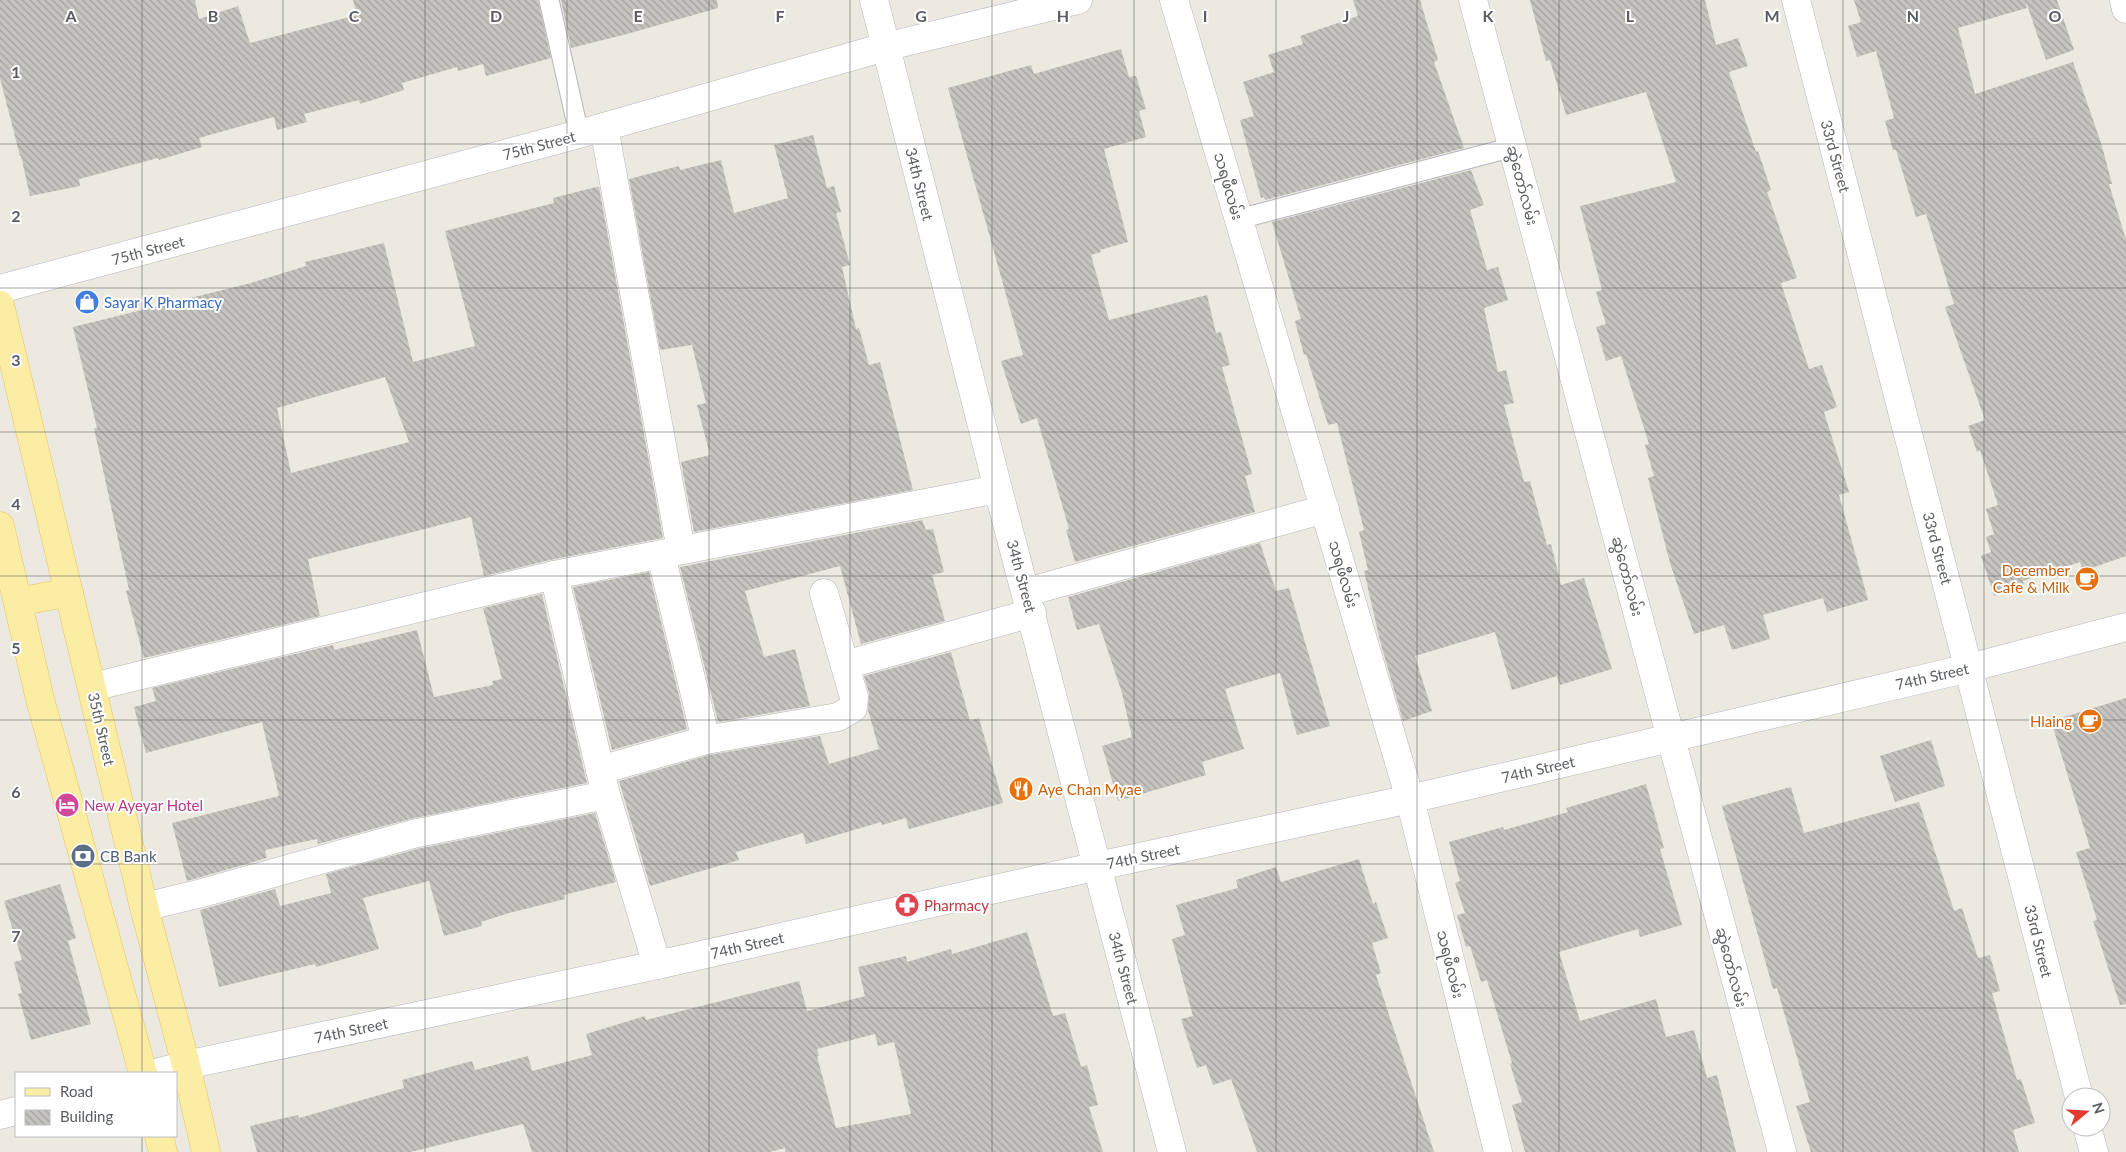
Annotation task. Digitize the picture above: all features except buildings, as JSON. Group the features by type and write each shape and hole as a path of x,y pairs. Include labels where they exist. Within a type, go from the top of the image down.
{"main road":[{"name":"35th Street","path":"0,305 144,907 186,1065 206,1152"},
{"path":"0,526 40,700 143,1072"},
{"path":"18,602 69,592"},
{"path":"159,1137 163,1152"}],"street":[{"name":"34th Street","path":"874,0 998,488 1172,1152"},
{"name":"75th Street","path":"0,289 591,131 885,47 1078,0"},
{"name":"သရဖီလမ်း","path":"1174,0 1410,799 1498,1152"},
{"name":"ဆွဲတော်လမ်း","path":"1473,0 1782,1152"},
{"name":"33rd Street","path":"1796,0 2076,1087"},
{"path":"2124,0 2126,9"},
{"path":"591,131 706,740"},
{"path":"92,687 554,575 998,488"},
{"path":"845,665 1029,602 1324,509"},
{"path":"554,575 603,783 657,965"},
{"path":"144,907 202,893 603,783 706,740 838,717 853,708 854,696 824,593"},
{"name":"74th Street","path":"160,1072 657,965 1098,866 1410,799 1968,668 2126,626"},
{"path":"0,1115 15,1111"},
{"path":"2090,1137 2094,1152"}],"lane":[{"path":"549,0 591,131"},
{"path":"1239,219 1513,147"}],"place":[{"name":"Sayar K Pharmacy","path":"87,302"},
{"name":"December Cafe & Milk","path":"2087,579"},
{"name":"Hlaing","path":"2090,721"},
{"name":"Aye Chan Myae","path":"1021,789"},
{"name":"New Ayeyar Hotel","path":"67,805"},
{"name":"CB Bank","path":"83,856"},
{"name":"Pharmacy","path":"907,905"}]}
